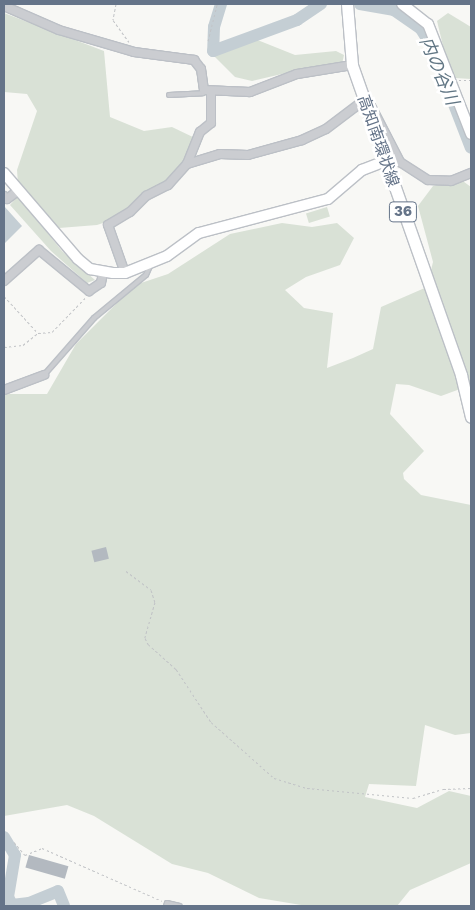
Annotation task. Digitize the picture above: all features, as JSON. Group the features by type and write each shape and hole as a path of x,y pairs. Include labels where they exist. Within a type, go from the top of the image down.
{"main road":[{"name":"高知南環状線","path":"347,4 352,65 363,101 461,375 471,417"}],"street":[{"path":"402,4 428,24 471,134"},
{"path":"4,6 59,30 134,52 194,60 201,69 207,90 211,123 200,132 187,164 168,185 146,196 130,212 108,225 125,273"},
{"path":"207,90 250,92 297,74 352,65"},
{"path":"187,164 220,154 248,155 302,140 326,129 363,101 368,100 400,162 428,180 451,181 471,174"},
{"path":"4,173 78,259 103,273 125,273 152,262 200,233 328,199 362,170 385,161"},
{"path":"4,196 7,199 19,190"},
{"path":"4,281 39,250 92,291 101,283 103,273"},
{"path":"4,390 44,376"}],"lane":[{"path":"169,95 203,94 207,90"},
{"path":"44,376 94,318 146,275 152,262"},
{"path":"166,905 180,906"}],"path":[{"path":"116,4 113,20 134,52"},
{"path":"208,42 217,4"},
{"path":"451,80 471,80"},
{"path":"4,347 23,345 38,333 52,332 92,291"},
{"path":"4,296 38,333"},
{"path":"126,571 151,590 155,602 145,638 179,673 210,722 274,778 307,788 412,798 443,790 471,788"},
{"path":"14,842 25,855 42,848 166,905"}],"shaded area":[{"path":"4,13 104,51 110,117 144,131 172,127 197,139 190,157 173,178 141,196 118,218 97,225 59,228 50,221 18,184 17,170 37,111 27,94 4,92"},
{"path":"448,13 471,27 471,79 455,78 444,50 437,21"},
{"path":"255,39 295,55 336,51 344,55 342,64 329,69 312,67 252,81 235,77 211,53"},
{"path":"460,179 471,187 471,385 441,396 409,385 396,384 390,414 424,451 403,473 404,479 421,495 471,505 471,733 455,735 425,725 416,786 369,784 365,797 417,808 449,791 471,796 471,863 410,890 397,906 307,906 259,898 208,873 172,864 94,816 67,805 4,816 4,394 47,394 76,344 135,285 168,274 230,234 282,223 312,227 337,223 354,238 340,265 306,277 285,290 304,308 333,313 327,368 373,349 381,307 427,287 433,262 418,206 433,186"},
{"path":"18,196 62,251 95,280 87,283 51,251 10,205"},
{"path":"4,206 22,226 4,244"},
{"path":"327,207 330,217 309,223 306,213"}],"building":[{"path":"106,547 109,559 94,562 91,551"},
{"path":"29,855 68,866 65,879 25,867"}],"waterway":[{"name":"内の谷川","path":"221,4 214,27 213,51 297,20 321,4"},
{"name":"内の谷川","path":"360,4 394,10 421,29 431,45 471,148"},
{"path":"4,837 15,855 8,897 12,905 29,903 58,891 64,906"}]}
